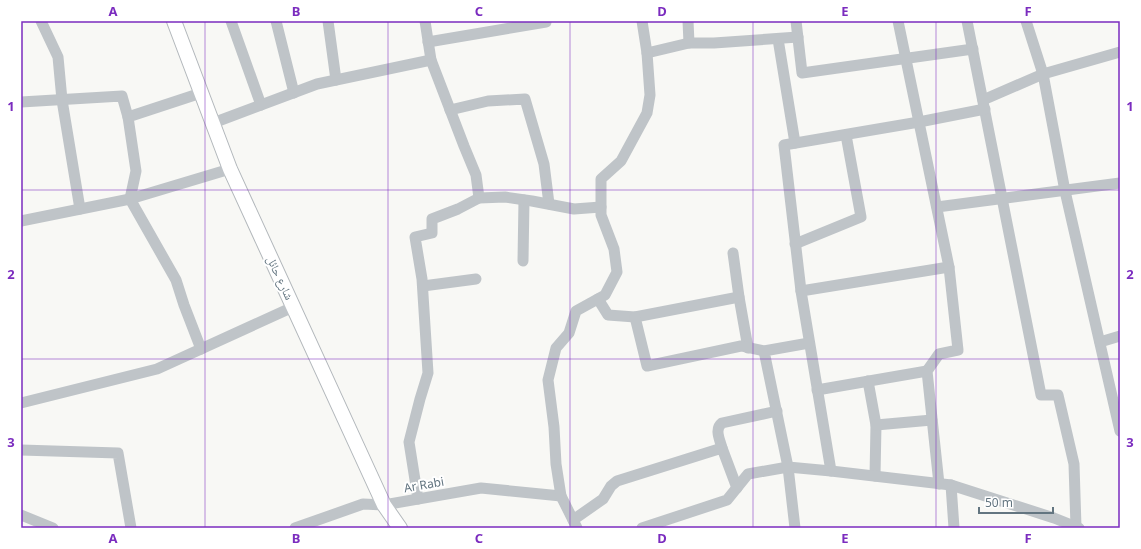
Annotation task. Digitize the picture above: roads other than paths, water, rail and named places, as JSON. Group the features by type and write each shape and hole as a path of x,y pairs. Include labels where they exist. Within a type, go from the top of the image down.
{"main road":[{"name":"شارع حائل","path":"174,21 230,169 384,505 400,528"}],"street":[{"path":"41,21 58,57 62,100 80,209"},
{"path":"231,21 261,105"},
{"path":"276,21 294,93"},
{"path":"328,21 336,80"},
{"path":"425,21 431,60 476,175 479,198"},
{"path":"428,42 546,21"},
{"path":"642,21 647,53 650,95 647,113 621,161 601,179 601,214 614,249 617,272 605,296 576,311 569,333 556,348 548,380 554,427 556,464 561,496 575,524 603,499 617,480 722,448"},
{"path":"688,21 689,43"},
{"path":"796,21 802,73 973,49"},
{"path":"898,21 949,267 958,350 939,354 927,371 939,484"},
{"path":"642,528 727,500 748,474 788,467 831,470 951,485 1061,524 1077,527 1074,464 1058,395 1041,395 967,21"},
{"path":"1026,21 1043,74 1065,190 1120,430"},
{"path":"647,53 689,43 714,43 798,37"},
{"path":"778,39 795,144"},
{"path":"831,470 801,290 784,145 919,122 984,105 1043,74 1120,52"},
{"path":"213,123 317,84 431,60"},
{"path":"128,117 201,93"},
{"path":"21,102 122,96 128,117 136,171 130,199 176,280 201,349"},
{"path":"450,110 488,101 525,99 544,164 550,204"},
{"path":"795,244 861,218 846,135"},
{"path":"21,221 130,199 230,169"},
{"path":"937,207 1120,183"},
{"path":"418,500 409,442 428,373 423,286 415,237 432,233 432,219 458,209 479,198 505,197 574,209 601,207"},
{"path":"523,261 524,200"},
{"path":"733,253 748,348"},
{"path":"801,290 949,267"},
{"path":"423,286 476,279"},
{"path":"598,299 608,315 635,317 739,297"},
{"path":"21,403 157,369 294,307"},
{"path":"635,317 647,366 741,346 764,351 809,342"},
{"path":"1100,342 1120,336"},
{"path":"764,351 788,467 795,528"},
{"path":"817,390 927,371"},
{"path":"868,381 876,425 875,476"},
{"path":"737,488 722,448 718,429 720,424 776,411"},
{"path":"876,425 932,420"},
{"path":"21,450 118,453 131,528"},
{"path":"951,485 954,528"},
{"name":"Ar Rabi","path":"295,528 363,504 384,505 481,488 561,496"},
{"path":"21,516 53,528"}]}
